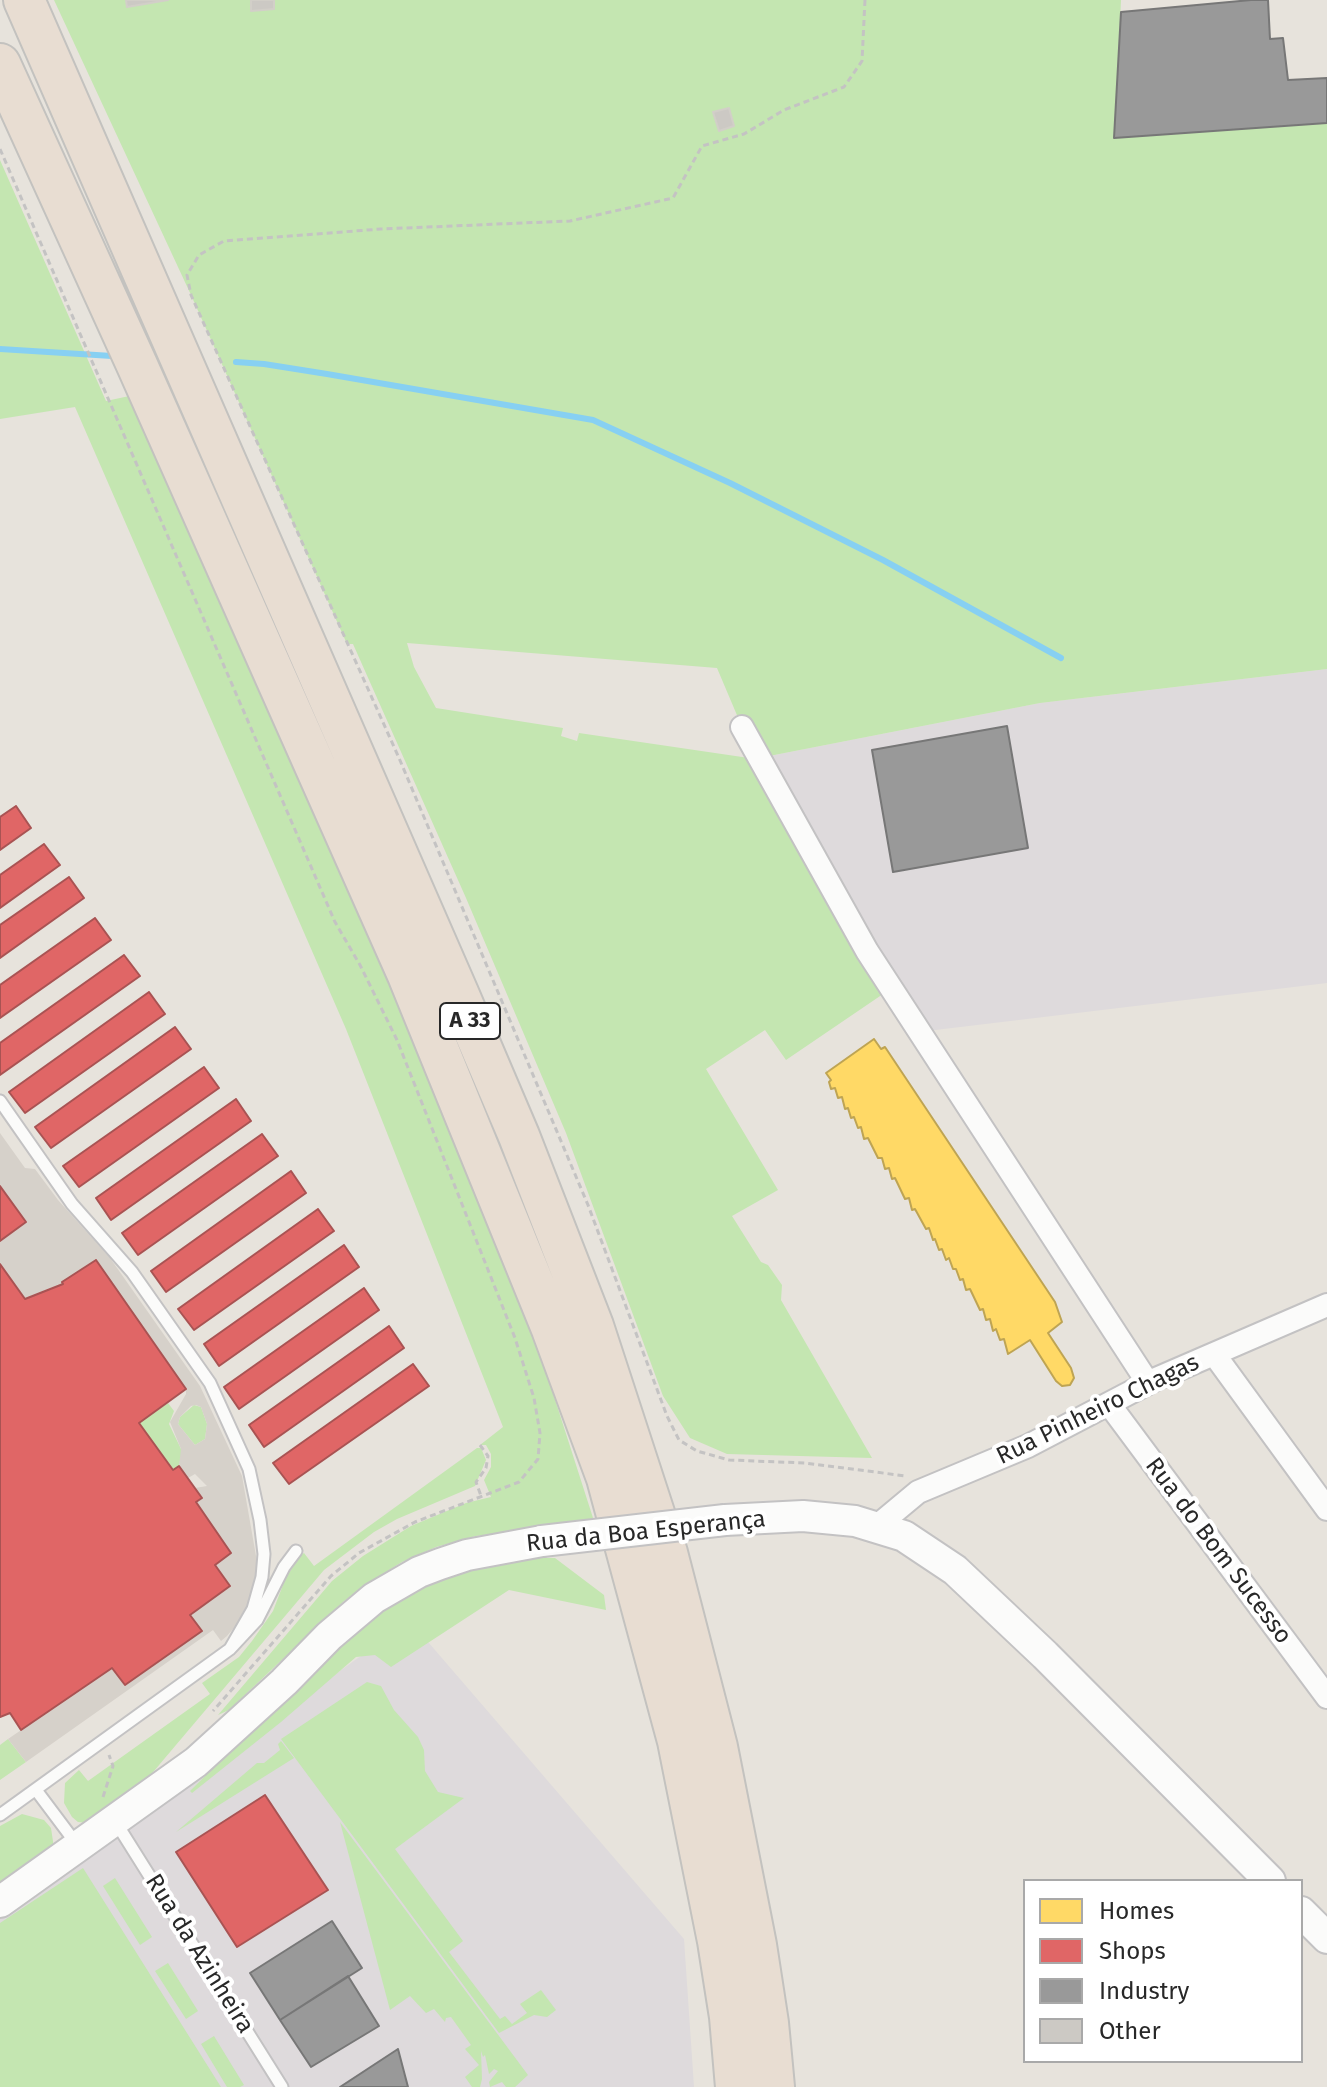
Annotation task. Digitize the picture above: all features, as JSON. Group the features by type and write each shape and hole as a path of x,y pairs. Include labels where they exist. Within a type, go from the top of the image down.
{"highway":[{"name":"A 33","path":"24,0 458,993 593,1326 667,1553 717,1747 756,1945 774,2087"},
{"name":"A 33","path":"0,64 408,975 552,1329 607,1478 678,1741 718,1941 730,2017 736,2087"}],"street":[{"path":"742,727 867,951 1148,1383"},
{"name":"Rua Pinheiro Chagas","path":"876,1527 918,1492 1028,1446 1148,1383 1327,1305"},
{"path":"1214,1354 1327,1509"},
{"name":"Rua do Bom Sucesso","path":"1109,1404 1327,1697"},
{"name":"Rua da Boa Esperança","path":"0,1902 196,1762 284,1682 329,1636 374,1598 419,1572 453,1560 542,1541 725,1520 803,1516 855,1521 904,1536 955,1570 1056,1666 1268,1879"},
{"path":"1303,1914 1327,1938"}],"lane":[{"path":"0,1101 72,1204 132,1272 210,1383 249,1469 260,1520 264,1554 262,1577 253,1609 230,1649"},
{"path":"0,1815 230,1649 257,1620 284,1567 296,1551"},
{"path":"36,1790 79,1846"},
{"name":"Rua da Azinheira","path":"115,1821 282,2087"}],"path":[{"path":"865,0 862,61 844,87 784,110 744,134 702,146 673,198 570,221 381,229 224,241 199,255 187,275 191,295 399,758 534,1077 588,1205 667,1416 679,1440 697,1451 729,1460 805,1463 881,1471 904,1475 927,1488"},
{"path":"0,149 335,922 397,1040 515,1338 538,1416 538,1459 519,1482 415,1522 350,1560 307,1602 212,1713"},
{"path":"480,1445 488,1456 486,1468 476,1482 481,1496"},
{"path":"104,1740 113,1766 103,1793 103,1804 115,1821"}],"shaded area":[{"path":"1327,669 1327,983 927,1031 759,758 1040,703"},
{"path":"0,1133 25,1168 35,1169 110,1258 200,1386 242,1476 256,1556 251,1598 243,1617 227,1636 221,1641 213,1630 26,1762 8,1739 112,1668 201,1631 190,1615 229,1586 215,1565 231,1553 196,1502 202,1497 195,1488 207,1486 195,1474 188,1478 179,1466 181,1449 170,1422 186,1389 96,1260 63,1284 25,1299 0,1264 0,1241 26,1222 0,1186","holes":["191,1406 201,1407 207,1424 205,1439 195,1445 178,1424 180,1417"]},
{"path":"410,1621 684,1939 694,2087 0,2087 0,1913"}],"green space":[{"path":"54,0 1121,0 1115,138 1327,123 1327,669 1040,703 759,758 717,668 407,643 414,667 436,708 563,728 561,736 577,741 579,733 749,758 886,992 786,1060 765,1030 706,1069 778,1190 732,1216 761,1262 768,1265 782,1285 781,1300 872,1458 727,1454 690,1438 663,1396 566,1133 466,898 353,644 347,644 191,295"},
{"path":"0,160 106,401 134,395 475,1182 534,1334 594,1521 476,1536 436,1547 402,1562 343,1602 229,1710 218,1715 332,1581 363,1556 411,1526 466,1503 491,1497 484,1480 491,1467 491,1454 486,1445 480,1445 503,1427 346,1029 75,407 0,419"},
{"path":"168,1403 174,1411 169,1424 182,1451 179,1466 173,1470 139,1423"},
{"path":"194,1405 201,1407 207,1424 205,1439 195,1445 178,1424 180,1417"},
{"path":"481,1448 486,1460 475,1486 397,1519 374,1532 324,1570 143,1784 89,1823 78,1822 72,1817 64,1803 65,1783 79,1770 88,1781 210,1694 202,1683 239,1657 252,1641 273,1611 286,1577 301,1555 304,1553 314,1566"},
{"path":"555,1558 604,1595 606,1610 509,1590 391,1667 375,1655 356,1657 281,1722 192,1793 190,1791 311,1671 390,1605 442,1578 490,1564"},
{"path":"367,1682 381,1686 394,1710 418,1737 424,1750 425,1771 438,1792 464,1798 395,1849 463,1941 449,1952 500,2019 505,2016 512,2024 527,2013 520,2004 541,1990 556,2010 547,2017 534,2015 499,2033 281,1739"},
{"path":"8,1739 26,1762 0,1780 0,1745"},
{"path":"281,1741 294,1758 176,1832 257,1763 264,1763 280,1750 278,1744"},
{"path":"22,1814 44,1820 51,1828 54,1848 0,1892 0,1826"},
{"path":"340,1822 528,2075 515,2087 506,2087 502,2082 490,2087 489,2082 498,2071 494,2069 489,2074 485,2055 483,2057 481,2051 480,2087 472,2087 465,2077 479,2065 465,2049 471,2045 451,2017 446,2018 445,2022 434,2009 426,2013 410,1996 390,2010"},
{"path":"83,1868 221,2087 0,2087 0,1923"},
{"path":"115,1878 152,1937 140,1945 103,1886"},
{"path":"168,1963 198,2011 186,2019 155,1971"},
{"path":"214,2036 244,2085 227,2087 201,2044"}],"building: Homes":[{"path":"874,1039 881,1049 885,1047 1055,1302 1062,1322 1048,1333 1071,1368 1074,1378 1070,1385 1062,1386 1056,1381 1030,1340 1008,1354 1004,1339 1000,1340 996,1329 993,1331 990,1319 986,1320 983,1309 980,1310 970,1289 966,1290 963,1279 960,1280 949,1258 946,1260 942,1249 939,1250 929,1228 926,1229 915,1209 912,1210 909,1198 905,1199 889,1168 885,1169 882,1158 878,1158 868,1138 864,1139 861,1127 858,1128 854,1117 851,1118 848,1108 845,1109 842,1097 838,1098 835,1088 831,1089 831,1080 826,1073"}],"building: Shops":[{"path":"16,806 31,828 0,850 0,817"},
{"path":"44,844 60,865 0,908 0,875"},
{"path":"69,877 84,898 0,958 0,925"},
{"path":"95,918 111,940 0,1018 0,985"},
{"path":"124,955 140,976 0,1075 0,1043"},
{"path":"149,992 165,1014 25,1113 9,1092"},
{"path":"175,1027 191,1049 51,1148 35,1127"},
{"path":"204,1067 219,1088 79,1187 63,1166"},
{"path":"236,1099 251,1121 111,1220 96,1198"},
{"path":"262,1134 278,1156 138,1255 122,1233"},
{"path":"291,1171 306,1193 166,1292 151,1271"},
{"path":"0,1186 26,1222 0,1241"},
{"path":"318,1209 334,1231 194,1330 178,1309"},
{"path":"344,1245 359,1267 219,1366 204,1344"},
{"path":"96,1260 186,1389 139,1423 173,1470 179,1466 202,1498 196,1502 231,1553 215,1565 230,1586 190,1615 202,1631 125,1685 112,1668 21,1730 10,1713 0,1717 0,1264 25,1299 63,1284"},
{"path":"364,1288 379,1310 239,1409 224,1387"},
{"path":"389,1326 404,1348 264,1447 249,1425"},
{"path":"413,1364 429,1386 289,1484 273,1463"},
{"path":"265,1795 328,1890 237,1947 176,1852"}],"building: Industry":[{"path":"1268,0 1270,39 1283,38 1288,80 1327,78 1327,123 1114,138 1121,12"},
{"path":"1007,726 1028,848 893,872 872,750"},
{"path":"332,1921 362,1968 280,2020 250,1973"},
{"path":"348,1976 379,2026 311,2067 280,2020"},
{"path":"398,2049 408,2087 340,2087"}],"building: Other":[{"path":"126,0 168,0 127,7"},
{"path":"251,0 274,0 274,9 251,11"},
{"path":"729,108 734,126 719,131 713,112"}],"waterway":[{"path":"0,349 112,356"},
{"path":"236,362 327,374 593,420 730,483 883,560 1061,658"}]}
